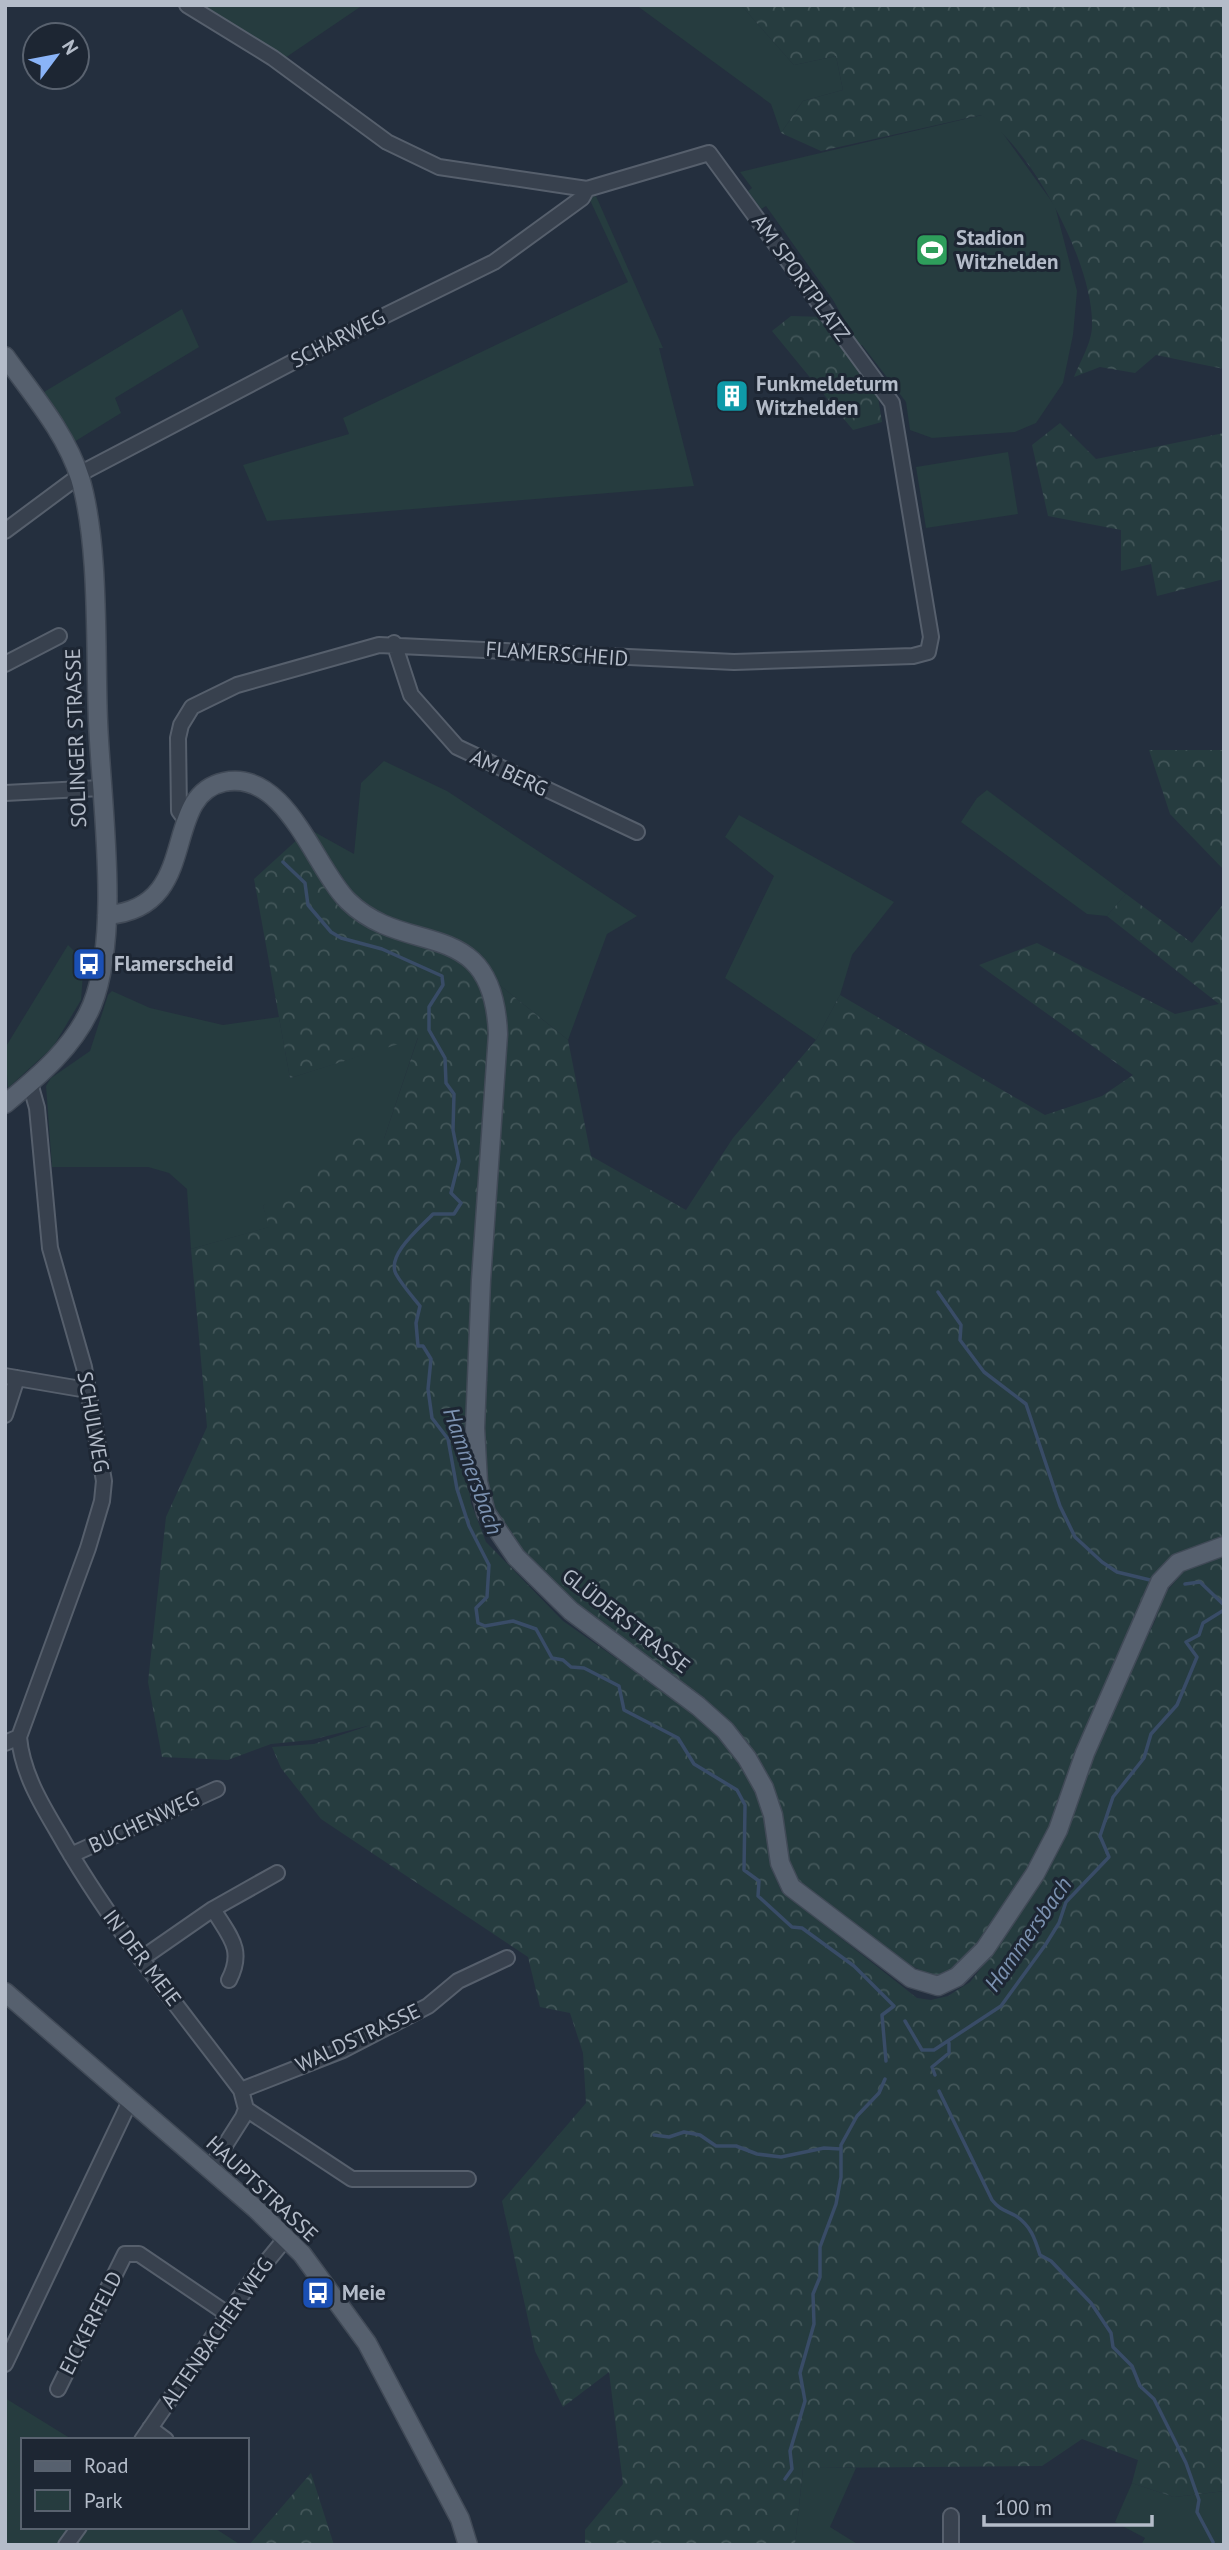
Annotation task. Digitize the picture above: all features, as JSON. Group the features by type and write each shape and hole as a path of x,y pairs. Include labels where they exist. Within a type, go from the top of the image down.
{"main road":[{"name":"SOLINGER STRASSE","path":"5,356 50,420 79,478 90,545 107,915 101,968 89,1010 60,1054 5,1104"},
{"name":"GLÜDERSTRASSE","path":"107,915 141,909 151,902 163,885 187,822 200,797 214,786 242,782 266,791 292,817 337,889 355,908 379,922 456,947 472,960 484,976 493,1000 498,1034 481,1280 475,1428 478,1482 486,1513 509,1549 563,1603 604,1638 698,1706 725,1730 747,1758 764,1788 773,1815 780,1863 791,1887 911,1978 930,1986 944,1984 957,1977 985,1949 1048,1852 1085,1753 1160,1582 1178,1563 1224,1546"},
{"name":"HAUPTSTRASSE","path":"5,1992 286,2238 367,2343 460,2519 468,2545"}],"street":[{"name":"SCHARWEG","path":"187,5 273,58 358,122 413,156 439,167 587,189 709,153"},
{"name":"AM SPORTPLATZ","path":"709,153 892,403 931,638 928,652"},
{"name":"SCHARWEG","path":"5,531 87,470 330,343 494,262 573,205 587,189"},
{"path":"5,664 59,636"},
{"name":"FLAMERSCHEID","path":"187,822 179,811 178,738 180,725 192,707 237,685 318,660 394,643 734,662 913,656 928,652"},
{"name":"AM BERG","path":"394,643 411,695 457,747 637,832"},
{"path":"5,793 101,788"},
{"name":"SCHULWEG","path":"12,1740 102,1502 104,1481 84,1367 50,1248 37,1108 30,1083"},
{"path":"5,1415 11,1377 87,1390"},
{"name":"IN DER MEIE","path":"12,1740 20,1750 36,1794 103,1907 241,2090 246,2109"},
{"name":"BUCHENWEG","path":"71,1856 217,1789"},
{"path":"141,1959 213,1909 277,1873"},
{"path":"213,1909 236,1948 238,1962 229,1980"},
{"name":"WALDSTRASSE","path":"241,2090 343,2050 428,2006 458,1981 507,1958"},
{"path":"5,2364 130,2101"},
{"path":"210,2169 246,2109 352,2179 468,2179"},
{"name":"ALTENBACHER WEG","path":"146,2434 286,2238"},
{"name":"EICKERFELD","path":"58,2389 125,2254 139,2254 229,2315"},
{"path":"951,2516 951,2545"},
{"path":"66,2545 78,2529"}],"green space":[{"path":"196,5 363,5 282,60"},
{"path":"636,5 742,6 794,65 836,56 843,90 803,101 781,133 771,104"},
{"path":"741,5 1224,5 1224,369 1156,355 1135,373 1100,367 1074,377 1088,345 1092,326 1090,301 1083,272 1071,241 1039,180 1000,131 981,115 821,151 781,133 803,101 843,90 836,56 794,65"},
{"name":"Stadion Witzhelden","path":"982,115 999,128 1055,206 1077,291 1073,335 1063,383 1036,423 1015,432 932,438 910,430 906,402 862,345 859,346 833,300 766,206 761,209 748,191 752,188 740,172"},
{"path":"596,196 663,348 659,348 694,486 267,521 243,465 349,434 343,418 628,282 589,198"},
{"path":"182,309 199,347 115,398 121,413 74,442 44,392"},
{"path":"791,316 824,317 877,391 882,422 853,430 772,331"},
{"path":"1060,423 1096,459 1224,433 1224,579 1157,596 1151,564 1121,571 1121,530 1048,516 1032,445"},
{"path":"1008,452 1018,514 926,528 916,467"},
{"path":"1149,750 1224,750 1224,870 1170,814"},
{"path":"384,761 447,791 637,916 607,934 568,1040 493,980 414,927 361,904 309,829 354,854 361,783"},
{"path":"987,790 1126,894 1107,916 1087,914 961,822 977,798"},
{"path":"739,815 894,902 852,955 840,995 816,1040 725,978 774,876 725,837"},
{"path":"299,838 333,893 469,967 486,1000 490,1032 463,1454 471,1503 486,1542 563,1621 674,1699 713,1731 737,1759 758,1798 765,1819 771,1867 781,1891 917,1998 931,2000 948,1996 970,1982 993,1953 1063,1838 1114,1706 1155,1621 1162,1597 1185,1570 1224,1556 1224,2491 1174,2497 1132,2483 1138,2460 1082,2439 1042,2466 803,2468 795,2545 585,2545 585,2530 623,2484 609,2372 563,2407 535,2351 502,2201 586,2103 583,2053 570,2013 540,2007 528,1957 321,1819 281,1768 272,1747 314,1744 371,1725 311,1740 271,1744 228,1760 162,1757 148,1682 166,1517 207,1427 191,1249 269,1227 263,1206 362,1133 384,1139 418,1038 290,1078 254,879"},
{"path":"1126,894 1192,943 1224,903 1224,1536 1171,1557 1161,1566 1086,1728 1052,1828 1037,1858 971,1956 943,1976 930,1975 900,1960 799,1884 786,1859 783,1820 773,1792 740,1734 704,1701 584,1613 521,1551 496,1518 486,1490 482,1445 493,980 568,1040 591,1156 686,1210 733,1138 816,1040 840,995 1045,1115 1102,1096 1133,1075 979,965 1037,943 1175,1014 1219,1004 1107,916"},
{"path":"68,945 84,961 81,1000 53,1047 8,1088 5,1048"},
{"path":"112,991 150,1008 223,1025 279,1017 290,1078 418,1037 384,1139 263,1206 270,1227 191,1249 187,1189 169,1173 148,1167 52,1167 46,1086 51,1078 90,1051 108,995"},
{"path":"5,2398 70,2438 21,2438 21,2529 71,2529 60,2545 5,2545"},
{"path":"803,2468 856,2468 830,2527 859,2545 795,2545"},
{"path":"311,2473 334,2545 249,2545"},
{"path":"1132,2483 1174,2497 1224,2491 1224,2545 1141,2545 1145,2538 1115,2522"},
{"path":"83,2529 216,2529 241,2545 72,2545"}],"waterway":[{"name":"Hammersbach","path":"283,862 305,883 308,905 331,932 341,938 382,949 442,976 443,985 429,1007 429,1030 445,1058 446,1083 454,1094 453,1130 459,1161 451,1193 461,1203 454,1214 433,1214 406,1242 394,1266 398,1278 420,1306 416,1323 418,1346 423,1346 431,1359 428,1389 432,1418 448,1439 457,1489 469,1526 489,1565 487,1597 476,1608 478,1623 485,1626 513,1621 536,1629 552,1658 563,1660 571,1667 584,1668 619,1686 624,1710 678,1738 694,1764 737,1790 745,1805 744,1870 759,1881 758,1896 792,1927 802,1928 854,1966 894,2006 882,2015 886,2061"},
{"path":"938,1292 961,1325 960,1340 984,1372 1026,1404 1060,1506 1075,1537 1117,1572 1150,1580"},
{"path":"1185,1584 1200,1582 1224,1605"},
{"name":"Hammersbach","path":"905,2021 922,2050 934,2050 1001,2006 1046,1944 1059,1923 1066,1902 1109,1857 1100,1836 1113,1797 1144,1758 1151,1734 1177,1705 1197,1657 1186,1642 1199,1635 1203,1623 1224,1610"},
{"path":"935,2075 932,2067 949,2053 949,2043"},
{"path":"785,2479 792,2469 790,2451 805,2401 800,2373 814,2324 813,2294 820,2277 820,2247 836,2204 841,2177 841,2145 857,2116 879,2093 885,2079"},
{"path":"939,2091 992,2200 1025,2224 1040,2255 1051,2261 1091,2303 1111,2333 1113,2347 1132,2366 1140,2386 1154,2399 1186,2463 1199,2500 1197,2512 1213,2542"},
{"path":"654,2135 669,2137 684,2132 700,2135 716,2146 736,2146 757,2154 781,2157 824,2148 841,2149"}],"place":[{"name":"Stadion Witzhelden","path":"932,250"},
{"name":"Funkmeldeturm Witzhelden","path":"732,396"},
{"name":"Flamerscheid","path":"89,964"},
{"name":"Meie","path":"318,2293"}]}
